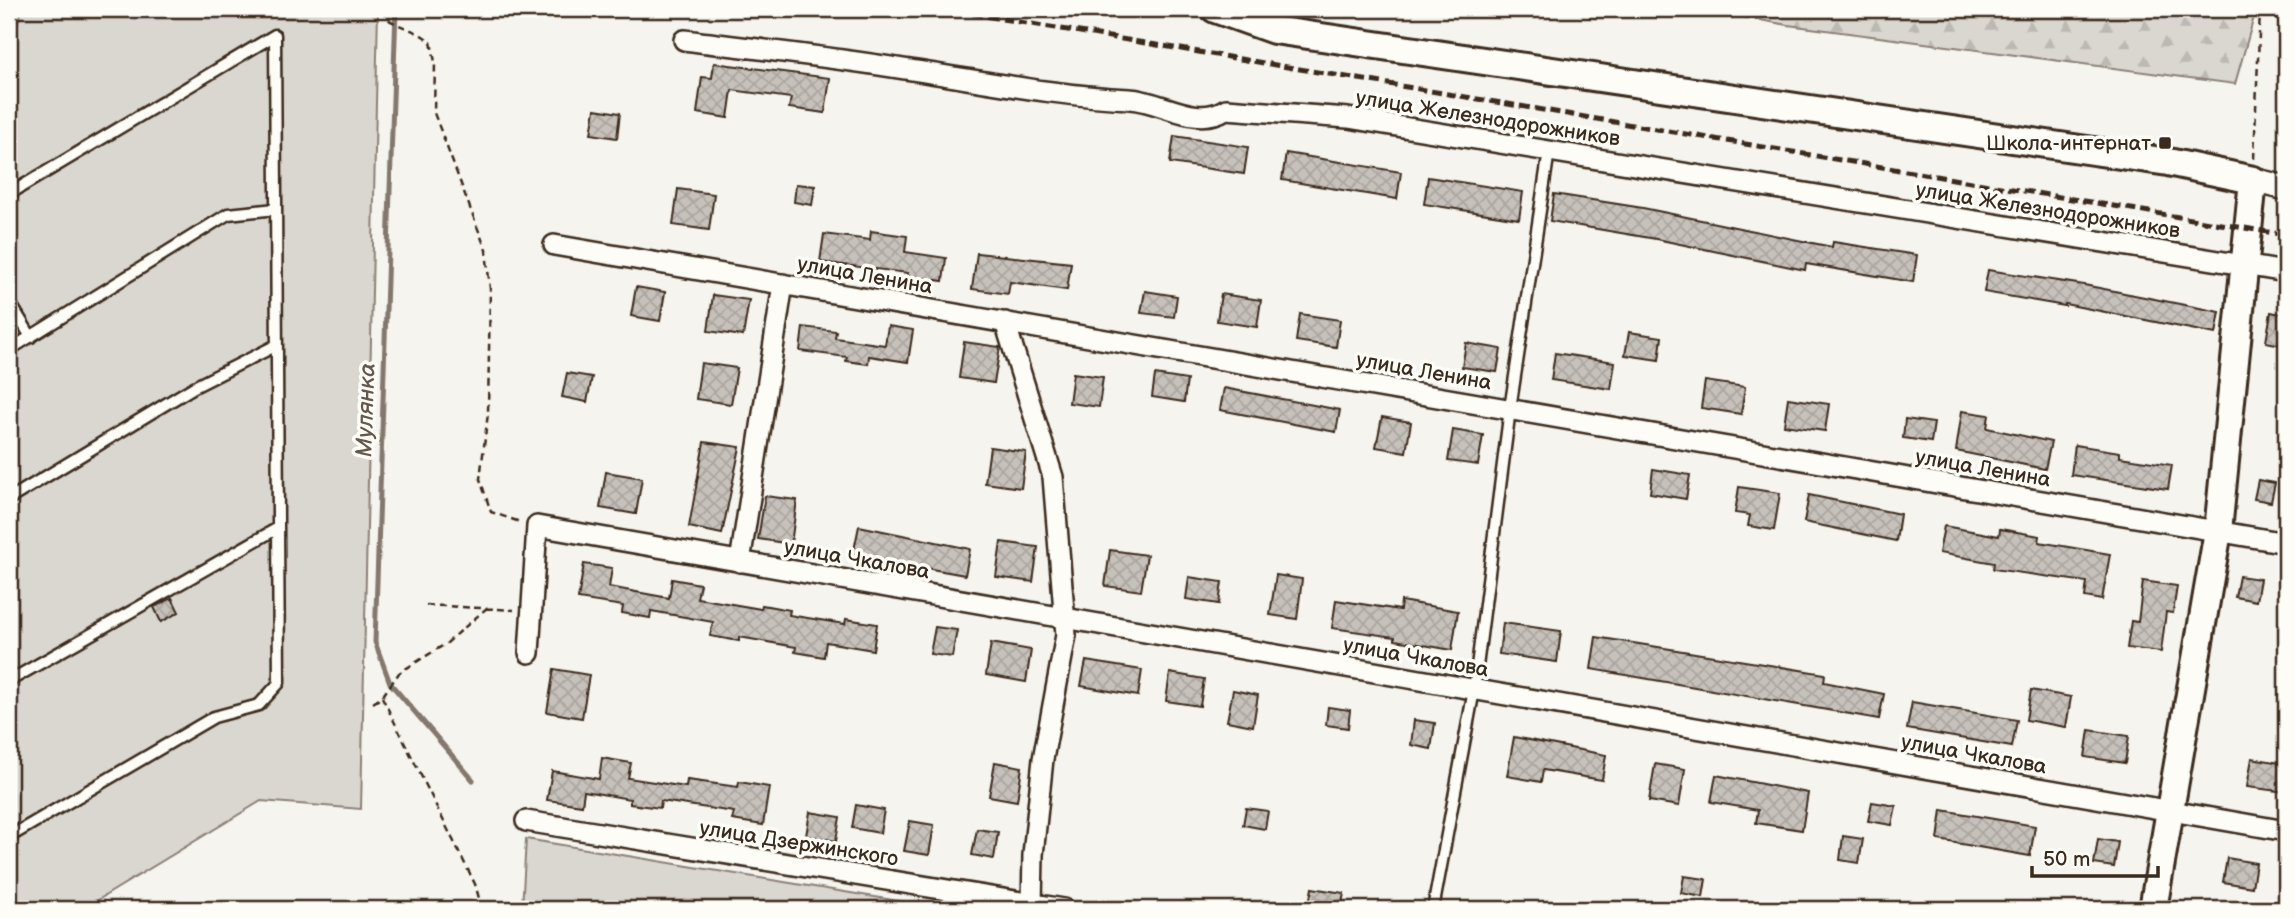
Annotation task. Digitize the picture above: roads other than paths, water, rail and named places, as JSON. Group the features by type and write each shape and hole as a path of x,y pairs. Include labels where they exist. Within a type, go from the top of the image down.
{"main road":[{"path":"1215,9 1274,30 2168,162 2253,180 2218,531 2153,909"}],"street":[{"name":"улица Железнодорожников","path":"684,40 860,62 1086,97 1147,100 1189,116 1213,117 1226,109 1348,118 2286,272"},
{"path":"2253,180 2286,188"},
{"name":"улица Ленина","path":"554,245 2286,543"},
{"path":"740,562 783,284"},
{"path":"1006,322 1053,477 1061,547 1066,635 1044,759 1034,842 1032,904"},
{"name":"улица Чкалова","path":"529,653 537,526 2286,831"},
{"name":"улица Дзержинского","path":"526,821 1064,909"}],"lane":[{"path":"9,194 275,35 279,683 259,705 214,717 9,836"},
{"path":"1433,909 1474,690 1510,410 1549,150"},
{"path":"9,350 228,214 276,209"},
{"path":"9,301 31,337"},
{"path":"9,499 194,387 277,345"},
{"path":"9,681 278,527"}],"waterway":[{"name":"Мулянка","path":"396,9 375,642 390,683 473,780"}],"railway":[{"path":"943,9 2286,235"}],"place":[{"name":"Школа-интернат","path":"2165,143"}]}
